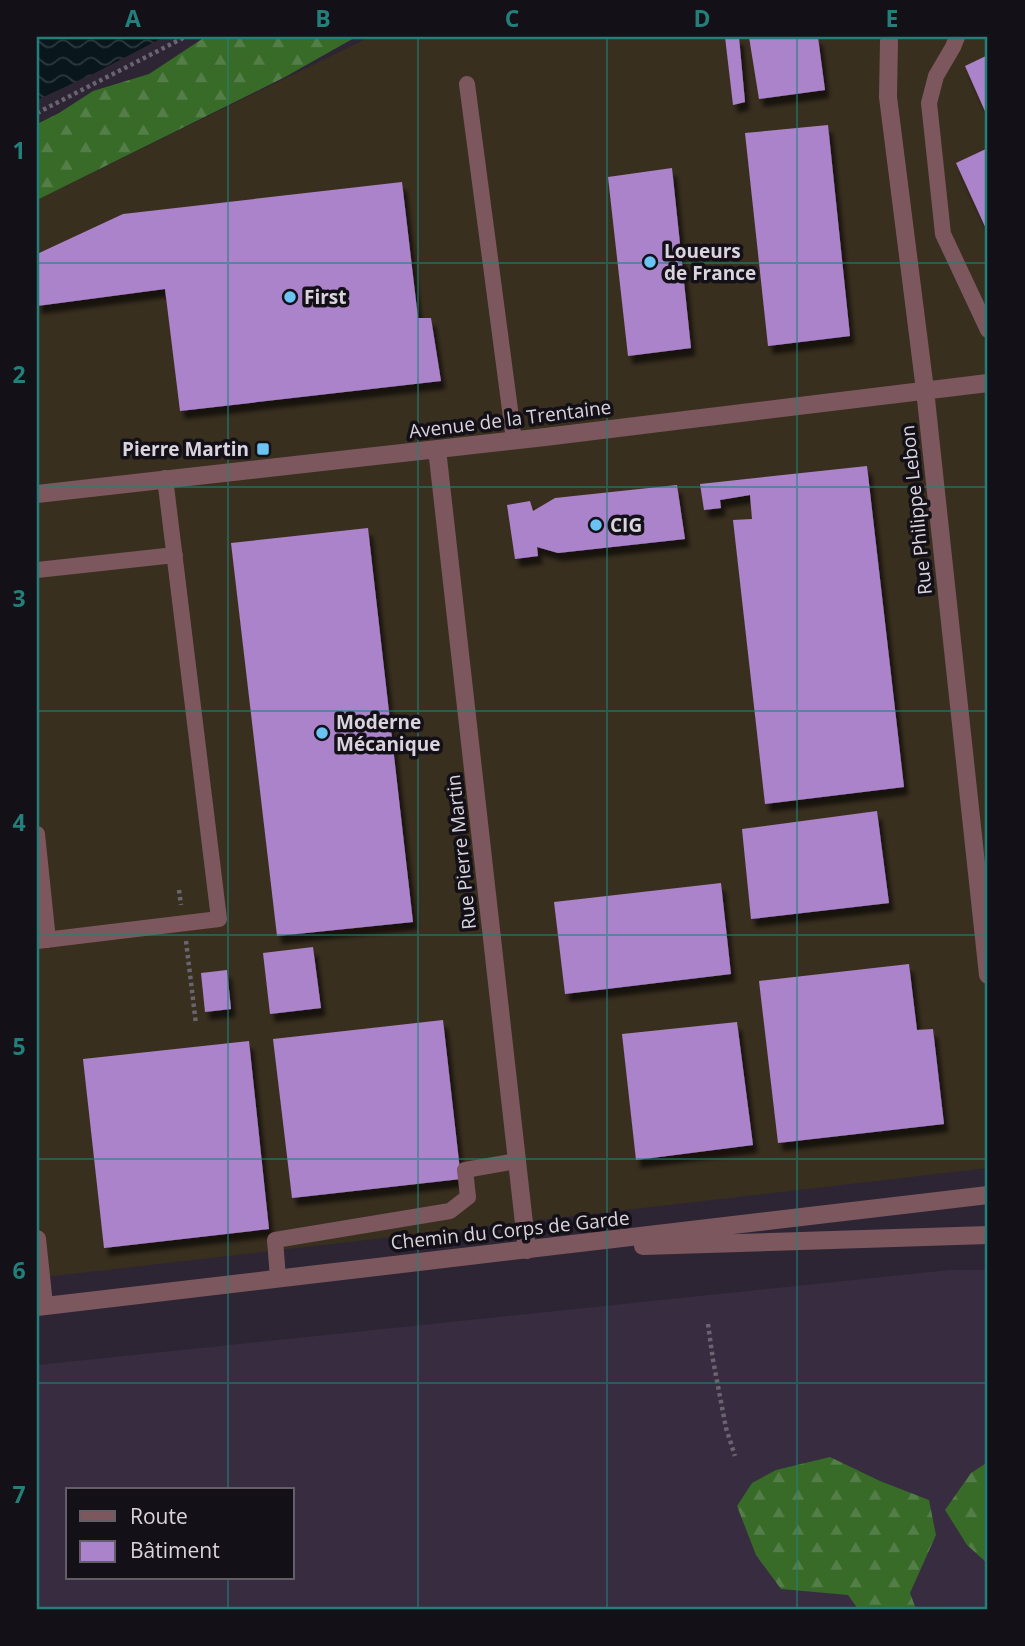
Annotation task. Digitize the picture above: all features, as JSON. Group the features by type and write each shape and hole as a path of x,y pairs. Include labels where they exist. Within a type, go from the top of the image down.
{"street":[{"name":"Rue Philippe Lebon","path":"895,39 888,97 925,390 988,975"},
{"name":"Avenue de la Trentaine","path":"37,494 988,383"},
{"name":"Rue Pierre Martin","path":"438,449 527,1250"},
{"name":"Chemin du Corps de Garde","path":"40,1306 988,1195"},
{"path":"527,1250 988,1235"},
{"path":"37,1239 43,1295 40,1306"}],"lane":[{"path":"957,37 936,76 929,103 943,234 988,330"},
{"path":"467,84 514,440"},
{"path":"37,834 43,941 219,919 165,478"},
{"path":"37,570 175,555"},
{"path":"278,1278 275,1240 450,1211 468,1197 465,1170 517,1161"}],"path":[{"path":"37,113 185,37"},
{"path":"179,890 196,1024"},
{"path":"708,1324 726,1427 734,1456"}],"shaded area":[{"path":"370,37 988,37 988,1168 37,1278 37,200"},
{"path":"950,1270 988,1270 988,1609 37,1609 37,1365"}],"green space":[{"path":"205,37 356,37 285,77 37,200 37,124 93,91 149,74"},
{"path":"830,1457 929,1500 936,1535 910,1593 916,1609 858,1609 848,1595 781,1589 756,1555 737,1506 752,1483 776,1470"},
{"path":"988,1462 988,1564 967,1545 945,1510 971,1473"}],"water":[{"path":"37,37 164,37 37,100"}],"building":[{"path":"725,37 739,37 745,102 733,105"},
{"path":"749,37 818,37 825,90 759,99"},
{"path":"988,55 988,118 965,66"},
{"path":"828,125 850,336 768,346 745,133"},
{"path":"988,148 988,233 956,163"},
{"name":"Loueurs de France","path":"672,168 691,348 628,356 608,177"},
{"name":"First","path":"402,182 418,318 431,318 441,381 180,411 165,289 37,306 37,254 123,214"},
{"path":"867,466 904,787 765,804 733,520 752,519 750,495 720,500 721,508 704,510 700,484"},
{"name":"CIG","path":"677,485 685,539 558,553 537,547 538,556 515,559 507,505 530,501 533,511 555,498"},
{"name":"Moderne Mécanique","path":"368,528 413,922 277,936 231,543"},
{"path":"877,811 889,903 751,919 742,829"},
{"path":"721,883 731,974 565,994 554,902"},
{"path":"313,947 321,1008 270,1014 263,953"},
{"path":"909,964 917,1030 933,1029 944,1124 778,1143 759,981"},
{"path":"227,970 231,1009 205,1012 201,973"},
{"path":"443,1020 461,1179 292,1198 273,1039"},
{"path":"737,1022 753,1145 636,1160 622,1034"},
{"path":"249,1041 269,1229 104,1248 83,1059"}],"place":[{"name":"Loueurs de France","path":"650,262"},
{"name":"First","path":"290,297"},
{"name":"Pierre Martin","path":"263,449"},
{"name":"CIG","path":"596,525"},
{"name":"Moderne Mécanique","path":"322,733"}]}
